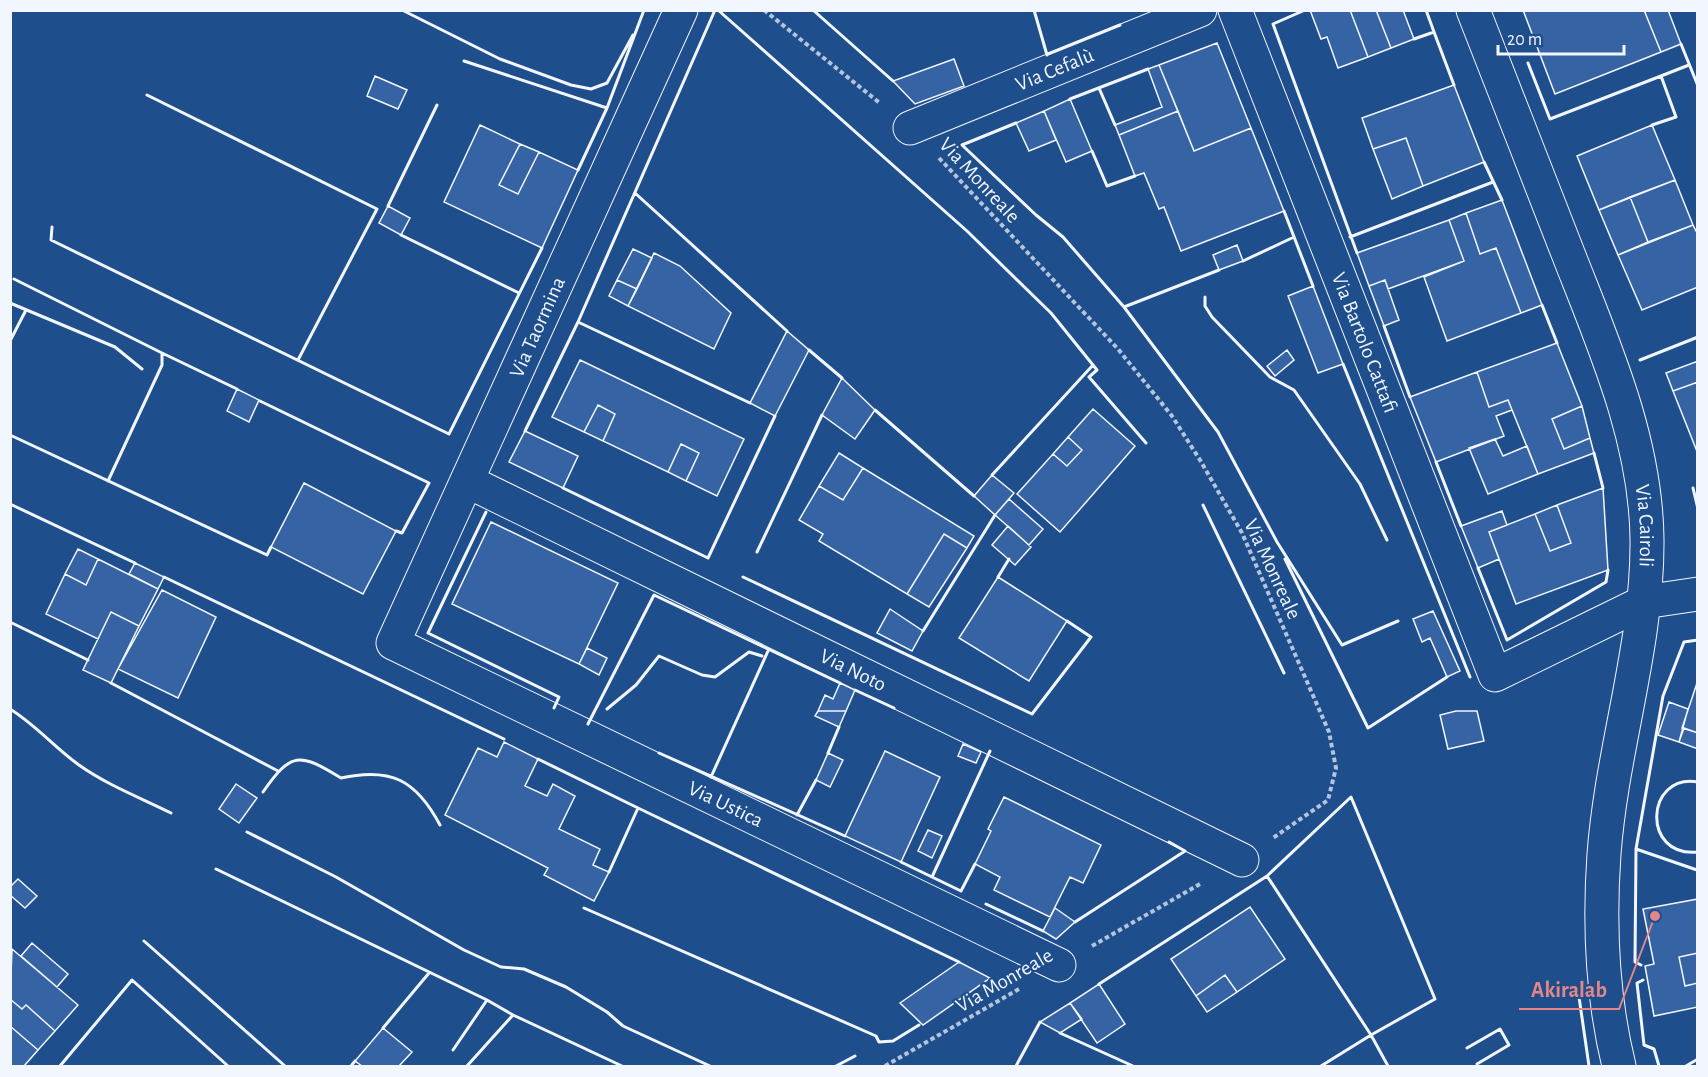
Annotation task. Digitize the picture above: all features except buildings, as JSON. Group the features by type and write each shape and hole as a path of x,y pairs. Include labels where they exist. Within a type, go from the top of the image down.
{"street":[{"name":"Via Taormina","path":"393,643 681,10"},
{"name":"Via Cefalù","path":"910,128 1200,10"},
{"name":"Via Bartolo Cattafi","path":"1235,10 1495,675 1644,602"},
{"name":"Via Cairoli","path":"1473,10 1613,368 1633,436 1643,483 1647,536 1644,602 1604,854 1603,975 1608,1017 1619,1066"},
{"name":"Via Noto","path":"467,481 1242,860"},
{"path":"1644,602 1698,594"},
{"name":"Via Ustica","path":"393,643 1059,965"}],"path":[{"name":"Via Monreale","path":"764,10 910,128 1118,349 1172,416 1242,533 1329,732 1336,768 1328,800 1242,860 885,1066"}],"wall":[{"path":"402,10 500,59 571,85 591,89 607,83 633,35"},
{"path":"578,170 607,108 644,10"},
{"path":"525,431 578,322 715,10"},
{"path":"718,10 967,231 1051,313 1097,370 1089,377 1146,443"},
{"path":"813,10 893,81"},
{"path":"1034,10 1047,55"},
{"path":"1305,10 1273,24 1357,253"},
{"path":"1426,10 1434,32"},
{"path":"1048,54 1120,25"},
{"path":"1414,39 1434,32 1454,85"},
{"path":"1681,44 1698,86"},
{"path":"464,61 607,108"},
{"path":"1528,63 1550,119 1661,76"},
{"path":"1652,125 1676,117 1661,76 1689,65"},
{"path":"1070,99 1148,69"},
{"path":"1099,88 1115,125"},
{"path":"147,95 377,209 298,360"},
{"path":"388,206 437,105"},
{"path":"1016,123 962,145 1036,215 1063,237 1124,307 1219,270"},
{"path":"1092,151 1107,186 1135,176"},
{"path":"1484,162 1502,200"},
{"path":"1350,237 1493,182"},
{"path":"635,193 787,331"},
{"path":"1284,211 1313,286"},
{"path":"52,227 51,240 449,434 542,248"},
{"path":"401,235 519,293"},
{"path":"1243,261 1294,237"},
{"path":"14,279 162,353 162,365 108,481"},
{"path":"1205,297 1205,306 1212,317 1270,377 1294,390 1360,484 1387,540"},
{"path":"10,303 115,347 142,369"},
{"path":"1542,305 1557,343"},
{"path":"1124,307 1218,432 1277,542 1342,645 1398,621"},
{"path":"10,341 26,310"},
{"path":"578,322 750,403"},
{"path":"1384,326 1410,397"},
{"path":"1640,360 1698,337"},
{"path":"809,350 842,378"},
{"path":"162,353 237,389"},
{"path":"1343,364 1470,677"},
{"path":"992,475 1093,365"},
{"path":"260,401 429,483 402,533 396,531"},
{"path":"875,410 974,496"},
{"path":"757,552 822,415"},
{"path":"563,488 708,558 775,416"},
{"path":"10,435 267,555 271,547"},
{"path":"1594,453 1603,488"},
{"path":"1436,462 1461,526"},
{"path":"1693,488 1698,509"},
{"path":"10,504 135,563"},
{"path":"1203,505 1284,673"},
{"path":"486,512 428,633 559,697 554,708"},
{"path":"923,631 995,515"},
{"path":"998,577 1009,559"},
{"path":"1285,559 1368,728 1447,677"},
{"path":"1478,568 1507,640 1606,582 1608,570"},
{"path":"164,577 504,739"},
{"path":"743,577 1032,714 1091,637 1067,621"},
{"path":"588,724 654,595 840,683"},
{"path":"12,623 88,660"},
{"path":"1641,965 1635,962 1636,849 1663,696 1684,642 1698,640"},
{"path":"711,777 768,651"},
{"path":"607,709 636,685 659,656 702,675 715,677 749,652 762,656"},
{"path":"111,683 278,771"},
{"path":"855,690 894,708"},
{"path":"10,709 90,772 171,813"},
{"path":"828,753 839,727"},
{"path":"932,877 990,751"},
{"path":"659,753 845,836"},
{"path":"538,759 638,808 609,872"},
{"path":"263,792 281,769 289,763 305,760 341,778 374,774 400,780 421,797 440,825"},
{"path":"797,815 816,780"},
{"path":"1698,782 1680,783 1668,790 1660,802 1657,816 1659,830 1666,842 1679,850 1698,852"},
{"path":"1099,984 1267,876 1351,797 1435,999 1371,1035 1267,876"},
{"path":"638,808 959,962"},
{"path":"247,832 336,877 464,950 501,967 524,969 566,987 607,1012 623,1026 710,1066"},
{"path":"1075,922 1185,851 1169,842"},
{"path":"1636,849 1697,870"},
{"path":"901,862 961,891 975,864"},
{"path":"216,869 487,1000 453,1050"},
{"path":"986,904 1043,931"},
{"path":"584,908 876,1036 879,1042 893,1041 919,1025"},
{"path":"144,941 285,1066"},
{"path":"383,1028 429,973"},
{"path":"60,1066 132,980 228,1066"},
{"path":"1643,980 1637,983 1644,1045 1654,1049 1659,1066"},
{"path":"1578,990 1589,1066"},
{"path":"467,1066 513,1015 487,1000"},
{"path":"513,1015 622,1066"},
{"path":"1016,1066 1040,1022"},
{"path":"1467,1048 1500,1029 1509,1045 1477,1064"},
{"path":"1060,1033 1133,1066"},
{"path":"1321,1066 1371,1035 1388,1066"},
{"path":"836,1066 855,1056"},
{"path":"1686,1066 1698,1059"},
{"path":"351,1066 355,1061"}],"place":[{"name":"Akiralab","path":"1655,916"}]}
